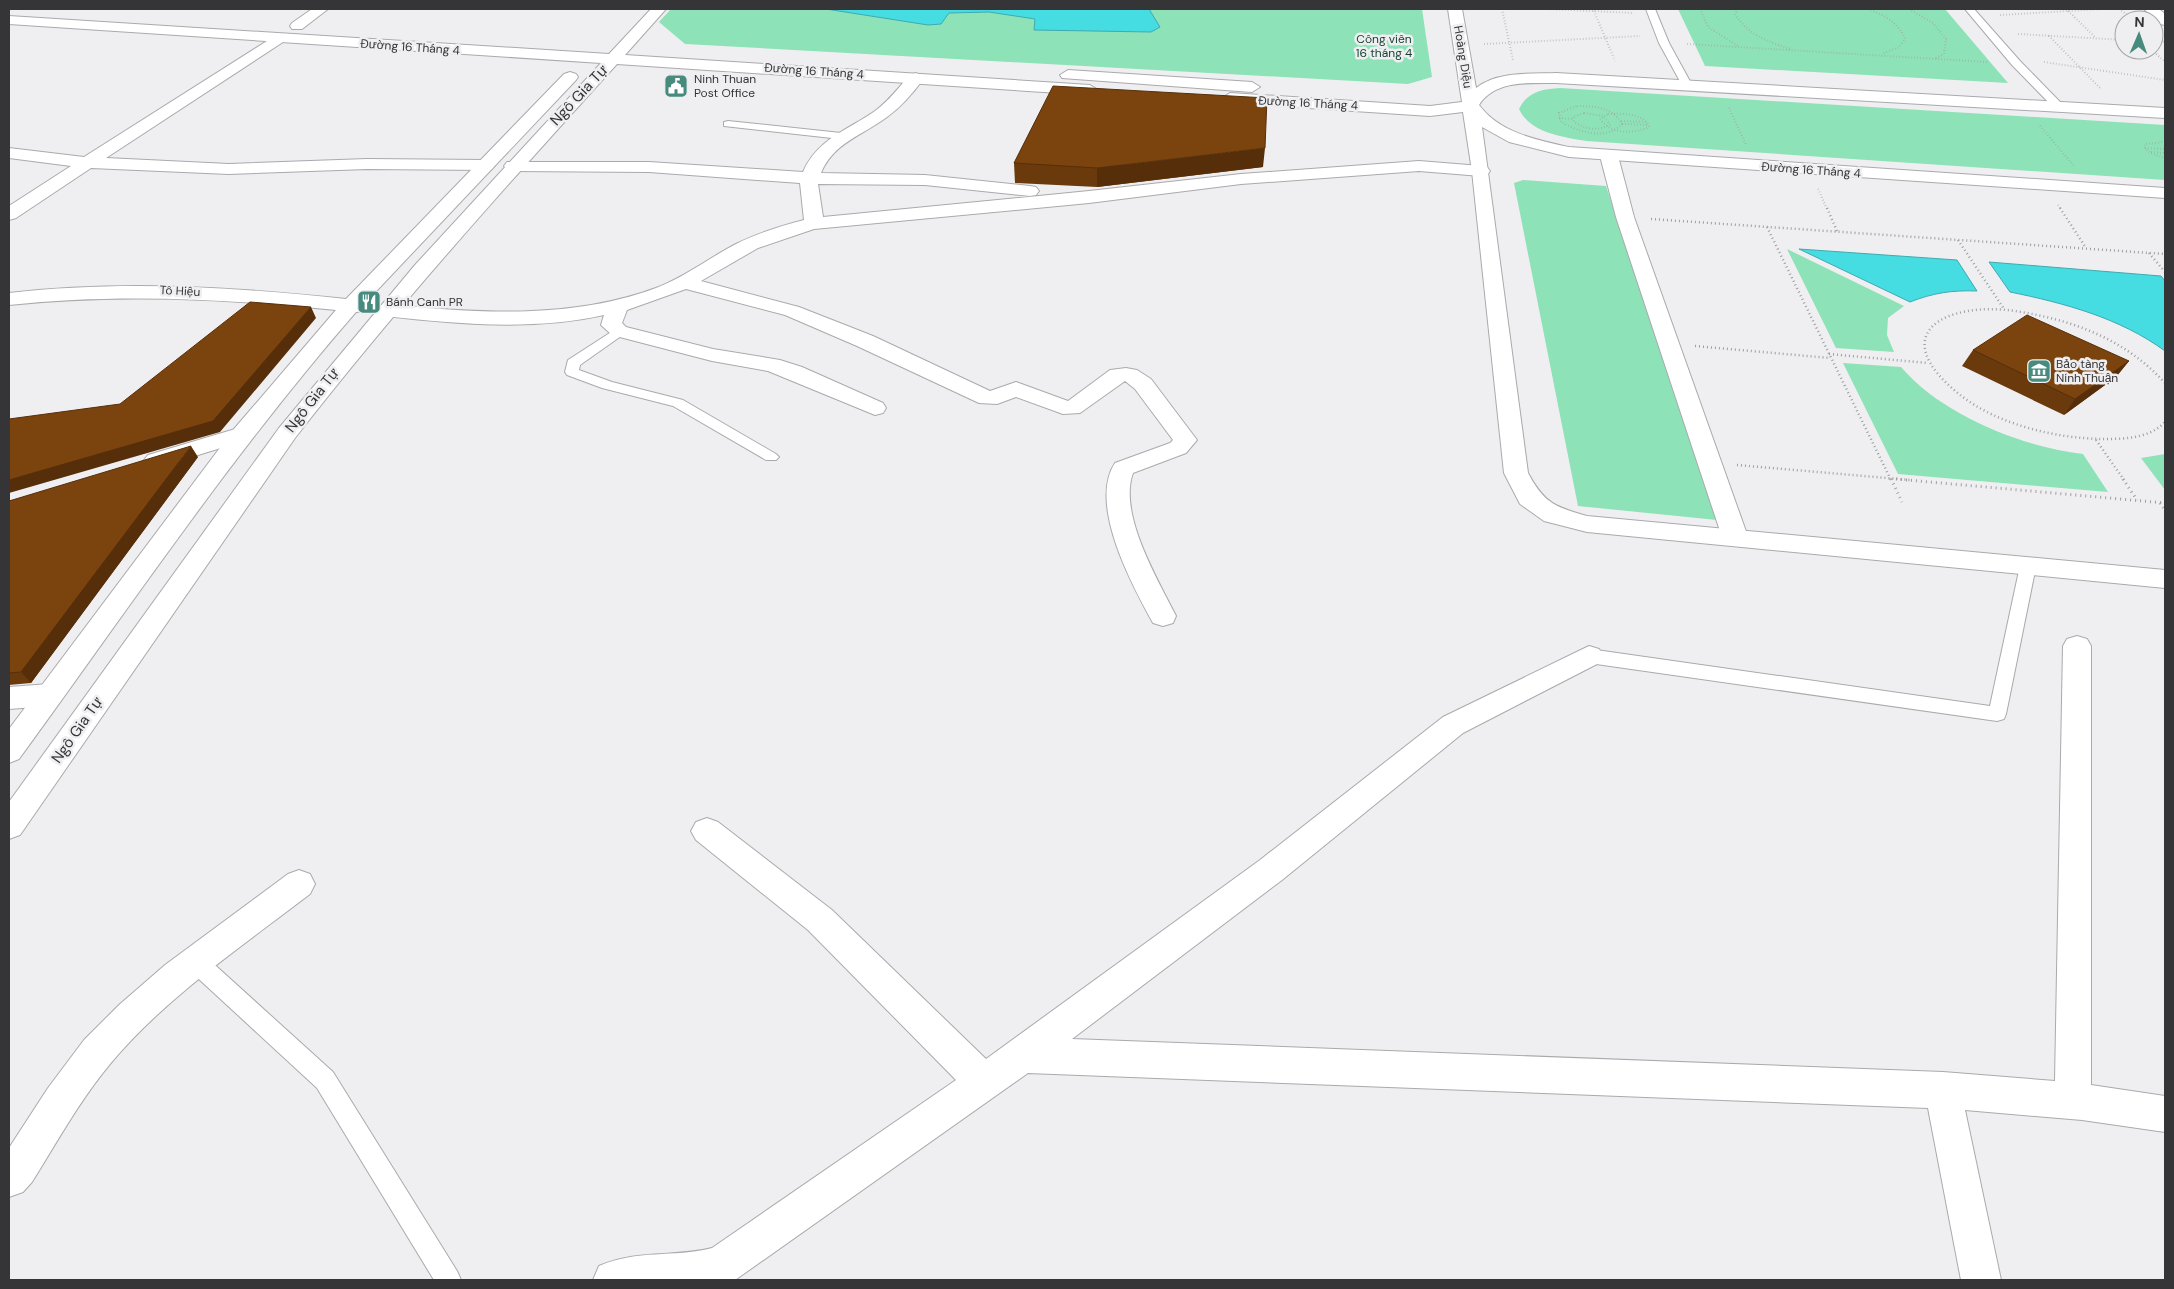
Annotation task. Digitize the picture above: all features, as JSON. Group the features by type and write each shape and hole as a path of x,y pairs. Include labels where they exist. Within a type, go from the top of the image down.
{"street":[{"name":"Đường 16 Tháng 4","path":"36,9 298,26 606,52"},
{"path":"9,214 298,26 321,9"},
{"name":"Ngô Gia Tự","path":"9,826 287,433 385,310 513,166 606,52 635,9"},
{"name":"Ngô Gia Tự","path":"9,751 242,434 296,368 351,306 486,165 606,52 659,9"},
{"name":"Hoàng Diệu","path":"1456,9 1481,171 1516,472 1529,498 1553,516 1588,524 2165,579"},
{"path":"2151,9 2165,21"},
{"path":"112,27 134,15"},
{"name":"Đường 16 Tháng 4","path":"9,20 278,39 606,52 794,63 1123,85 1430,110 1470,106 1479,118 1513,138 1569,152 2165,193"},
{"name":"Đường 16 Tháng 4","path":"794,63 916,78 1006,77"},
{"path":"814,223 809,178 826,148 841,136 892,105 916,78"},
{"path":"1470,106 1475,95 1488,86 1507,81 1556,78 2165,113"},
{"path":"1609,156 1625,217 1735,537"},
{"path":"13,161 46,160 229,169 367,164 649,167 809,178 925,180 1088,197 1241,179 1409,167 1481,171"},
{"path":"13,161 70,174"},
{"name":"Tô Hiệu","path":"9,299 42,294 138,289 245,295 471,317 548,315 618,306 686,283 761,239 782,231 814,223 1088,197"},
{"path":"686,283 792,311 865,341 987,398 996,397 1016,389 1063,407 1072,408 1118,375 1126,374 1136,377 1185,440 1178,448 1123,468 1117,481 1129,547 1163,616"},
{"path":"618,306 611,320 611,325 619,331 712,354 772,365 794,372 875,408"},
{"path":"133,467 242,434 287,433"},
{"path":"2073,1100 2077,646"},
{"path":"613,1280 639,1274 688,1274 721,1266 1023,1055 1271,870 1453,725 1589,656"},
{"path":"9,698 104,692"},
{"path":"707,831 820,920 985,1083"},
{"path":"9,1178 18,1168 76,1080 109,1039 143,1005 299,884"},
{"path":"1023,1055 1943,1090 2116,1104 2165,1114"},
{"path":"1943,1090 1981,1280"}],"lane":[{"path":"1651,12 1687,85"},
{"path":"1972,13 2059,107"},
{"path":"728,124 841,136"},
{"path":"619,331 573,363 572,372 607,385 678,403 771,458"},
{"path":"1589,656 1997,714 2028,566"},
{"path":"197,963 325,1080 448,1280"}],"path":[{"path":"1502,9 1514,64"},
{"path":"1548,9 1651,12"},
{"path":"1700,9 1700,18 1713,32 1740,47"},
{"path":"1738,9 1735,14 1741,25 1755,36 1800,51"},
{"path":"1868,9 1891,19 1902,29 1905,39 1899,47 1874,55"},
{"path":"1909,9 1933,23 1946,39 1944,54 1936,58"},
{"path":"1972,13 2102,9"},
{"path":"2067,10 2096,38"},
{"path":"1594,11 1604,38 1625,81"},
{"path":"1990,33 2114,39"},
{"path":"2049,36 2078,67 2124,110"},
{"path":"1461,45 1604,38 1663,39 1800,51 2014,60 2165,80"},
{"path":"1719,87 1756,166"},
{"path":"2022,105 2094,189"},
{"path":"1587,106 1590,113"},
{"path":"1559,118 1559,114 1566,109 1587,106 1613,114 1633,116 1649,124"},
{"path":"1559,118 1572,120 1577,124 1593,129 1607,127 1610,124 1610,121 1603,116 1590,113 1577,114 1566,109"},
{"path":"1572,120 1577,114"},
{"path":"1613,114 1603,116 1600,121 1607,127 1616,130"},
{"path":"1613,114 1621,122 1649,124"},
{"path":"1559,118 1570,128 1595,133 1616,130 1638,131 1649,124"},
{"path":"1616,130 1621,122"},
{"path":"1570,128 1577,124"},
{"path":"2145,148 2145,144 2165,142"},
{"path":"2145,148 2165,151"},
{"path":"2145,148 2148,152 2165,158"},
{"path":"2148,152 2165,151"},
{"path":"1809,170 1837,232"},
{"path":"2046,185 2086,249"},
{"path":"1625,217 2165,254"},
{"path":"1767,227 1902,502"},
{"path":"1958,240 2004,309"},
{"path":"2149,253 2165,272"},
{"path":"2165,383 2152,367 2122,345 2085,328 2044,315 2004,309 1971,310 1945,316 1928,328 1922,344 1928,363 1946,384 1975,404 2005,418 2054,434 2096,440 2134,438 2162,428 2165,422"},
{"path":"1669,344 1831,358"},
{"path":"1829,354 1928,363"},
{"path":"2096,440 2137,500"},
{"path":"1709,462 2165,503"},
{"path":"2160,502 2165,510"}],"green space":[{"name":"Công viên 16 tháng 4","path":"671,9 1422,9 1432,77 1408,84 685,44 659,22"},
{"path":"1678,9 1945,9 2008,83 1705,66"},
{"path":"1560,88 2165,125 2165,180 1586,141 1539,129 1524,117 1519,109 1526,99 1536,92"},
{"path":"1523,180 1606,186 1717,520 1578,506 1514,183"},
{"path":"1787,249 1904,306 1888,318 1887,335 1894,352 1836,348"},
{"path":"1843,363 1901,367 1938,400 1984,426 2035,444 2083,454 2108,492 1898,474"},
{"path":"2165,454 2165,490 2141,458"}],"water":[{"path":"826,9 1149,9 1160,27 1151,32 1034,30 1035,19 989,12 949,13 941,24 928,25"},
{"path":"1799,249 1957,260 1977,291 1943,293 1910,302"},
{"path":"1989,262 2161,276 2165,281 2165,351 2129,329 2091,313 2051,301 2010,292"}],"building":[{"path":"1053,86 1267,98 1265,148 1097,168 1014,163"},
{"path":"250,302 311,307 213,421 9,480 9,419 120,404"},
{"name":"Bảo tàng Ninh Thuận","path":"2027,315 2129,361 2075,399 1973,350"},
{"path":"191,446 21,672 9,673 9,501"}],"place":[{"name":"Ninh Thuan Post Office","path":"676,86"},
{"name":"Bánh Canh PR","path":"369,302"},
{"name":"Bảo tàng Ninh Thuận","path":"2039,371"}]}
